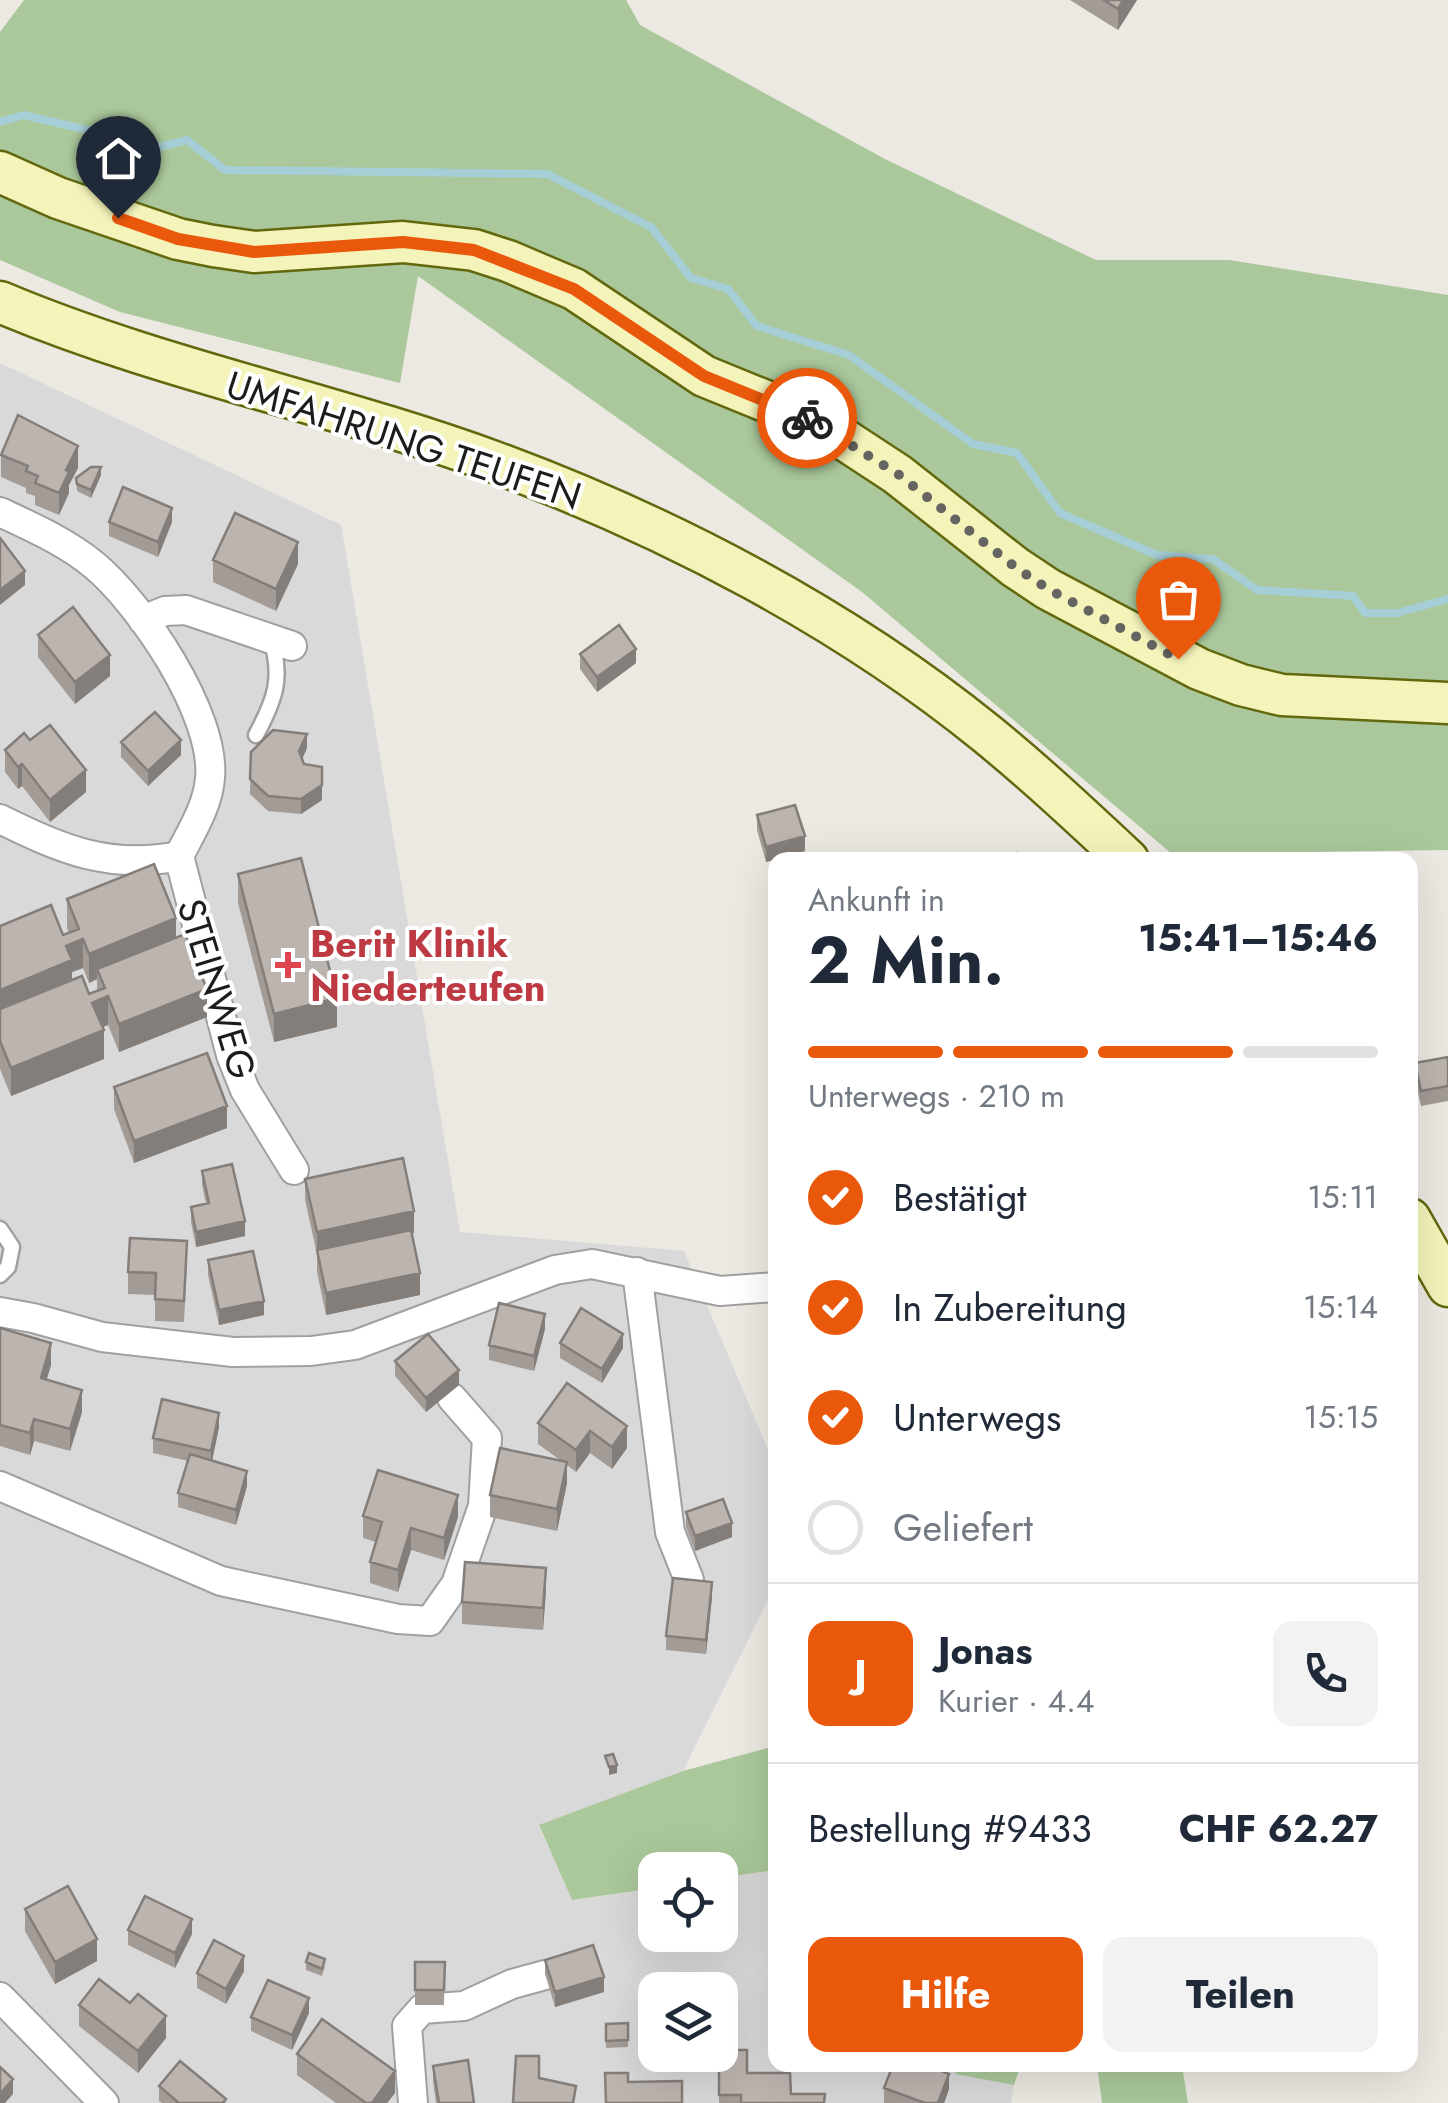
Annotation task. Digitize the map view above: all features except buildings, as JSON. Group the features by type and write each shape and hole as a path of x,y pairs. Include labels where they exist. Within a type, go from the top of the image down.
{"main road":[{"path":"0,172 58,198 178,239 213,246 254,252 403,242 474,250 508,261 574,289 704,376 802,416 842,438 898,474 1048,589 1199,669 1282,695 1448,703"},
{"name":"UMFAHRUNG TEUFEN","path":"0,302 167,363 494,462 662,533 746,575 897,670 985,732 1119,852"},
{"path":"1418,1234 1448,1286"}],"street":[{"path":"0,512 48,534 95,566 143,620 169,657 190,698 208,746 210,778 203,807 178,856 152,862 121,862 80,854 0,818"},
{"path":"143,620 165,610 186,610 282,642"},
{"name":"STEINWEG","path":"178,856 230,1055 245,1090 294,1170"},
{"path":"0,1312 102,1337 233,1352 311,1351 355,1345 555,1270 592,1264 720,1291 768,1288"},
{"path":"636,1272 670,1532 689,1580"},
{"path":"0,1486 221,1581 398,1620 430,1622 456,1584 482,1506 487,1438 452,1398"},
{"path":"414,2103 407,2026 422,2010 464,2006 512,1984 545,1975"},
{"path":"0,1997 104,2103"}],"lane":[{"path":"256,735 268,714 278,681 282,642"},
{"path":"0,1229 12,1247 8,1267 0,1276"}],"shaded area":[{"path":"0,363 341,525 460,1232 684,1251 768,1449 768,1600 683,1771 539,1826 572,1900 638,1890 638,1952 738,1952 738,1875 768,1871 768,2072 956,2072 1014,2085 1011,2103 0,2103"}],"green space":[{"path":"24,0 626,0 640,25 885,159 1096,260 1229,260 1448,295 1448,850 1170,852 862,592 418,276 400,383 120,312 0,260 0,32"},
{"path":"768,1748 768,1871 738,1875 738,1852 638,1852 638,1890 572,1900 539,1825 683,1771"},
{"path":"956,2072 1019,2072 1014,2085"},
{"path":"1098,2072 1183,2072 1188,2103 1102,2103"}],"waterway":[{"path":"0,122 24,115 159,147 187,140 225,170 547,174 651,227 691,278 728,289 757,326 849,355 973,444 1017,453 1060,513 1157,555 1213,559 1257,590 1353,596 1365,613 1397,613 1448,599"}],"way so far":[{"path":"807,418 898,474 1048,589 1178,659"}],"place":[{"name":"Berit Klinik Niederteufen","path":"288,965"}],"route":[{"path":"118,218 178,239 254,252 403,242 474,250 574,289 704,376 807,418"}]}
